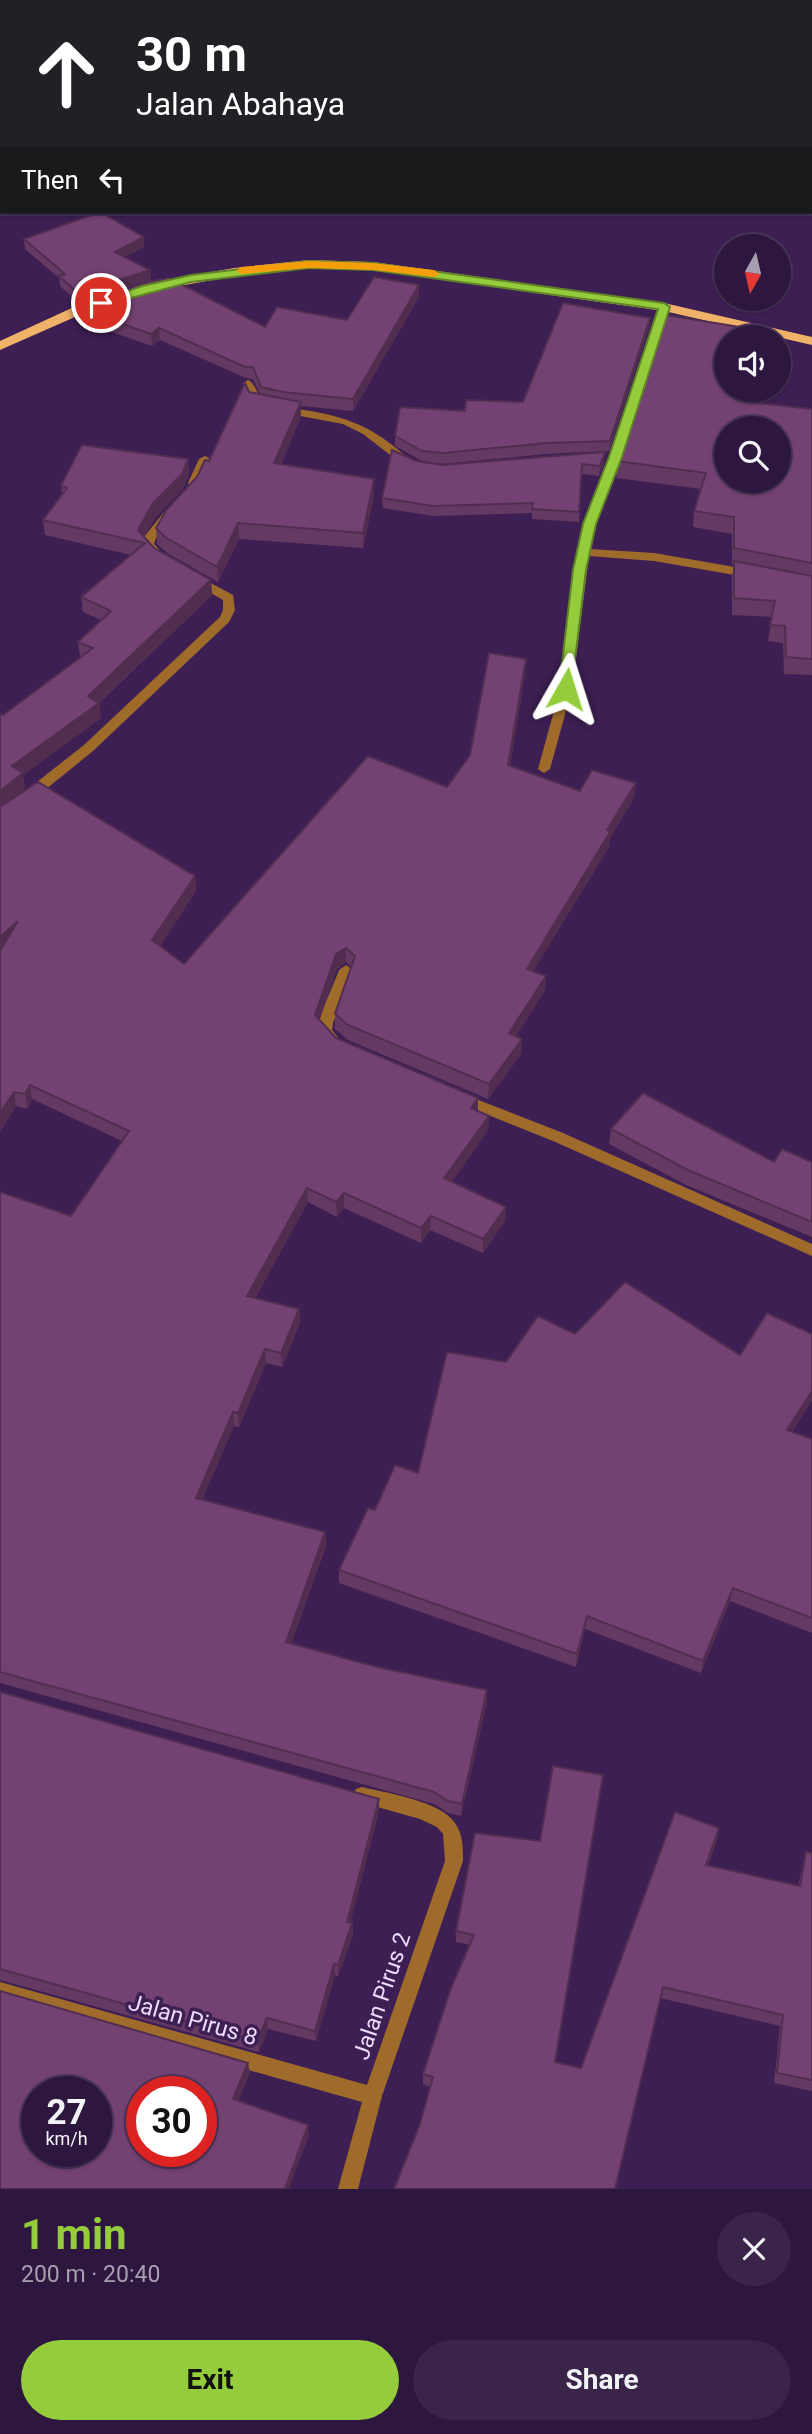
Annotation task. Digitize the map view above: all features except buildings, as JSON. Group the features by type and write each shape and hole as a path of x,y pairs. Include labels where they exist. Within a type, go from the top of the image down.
{"main road":[{"path":"0,346 79,310 130,294 191,278 309,264 360,266 664,307 812,341"}],"street":[{"path":"544,769 566,689 589,524 615,457 664,307"},
{"path":"248,383 255,402 264,407 315,413 345,421 365,431 388,452 414,465"},
{"path":"603,457 615,457"},
{"path":"0,817 43,789 64,771 136,707 225,619 229,610 229,598 152,552 148,545 161,521 182,500 205,459"},
{"path":"584,552 664,558 765,576"},
{"path":"342,1046 325,1031 346,970"},
{"path":"453,1095 558,1137 812,1250"},
{"name":"Jalan Pirus 2","path":"346,1791 433,1815 444,1822 453,1840 454,1861 373,2096 348,2189"},
{"name":"Jalan Pirus 8","path":"0,1991 373,2096"}],"slow traffic":[{"path":"241,271 309,264 373,266 434,274"}],"route":[{"path":"101,303 146,288 191,278 309,264 373,266 664,307 615,457 589,524 580,570 566,689"}]}
